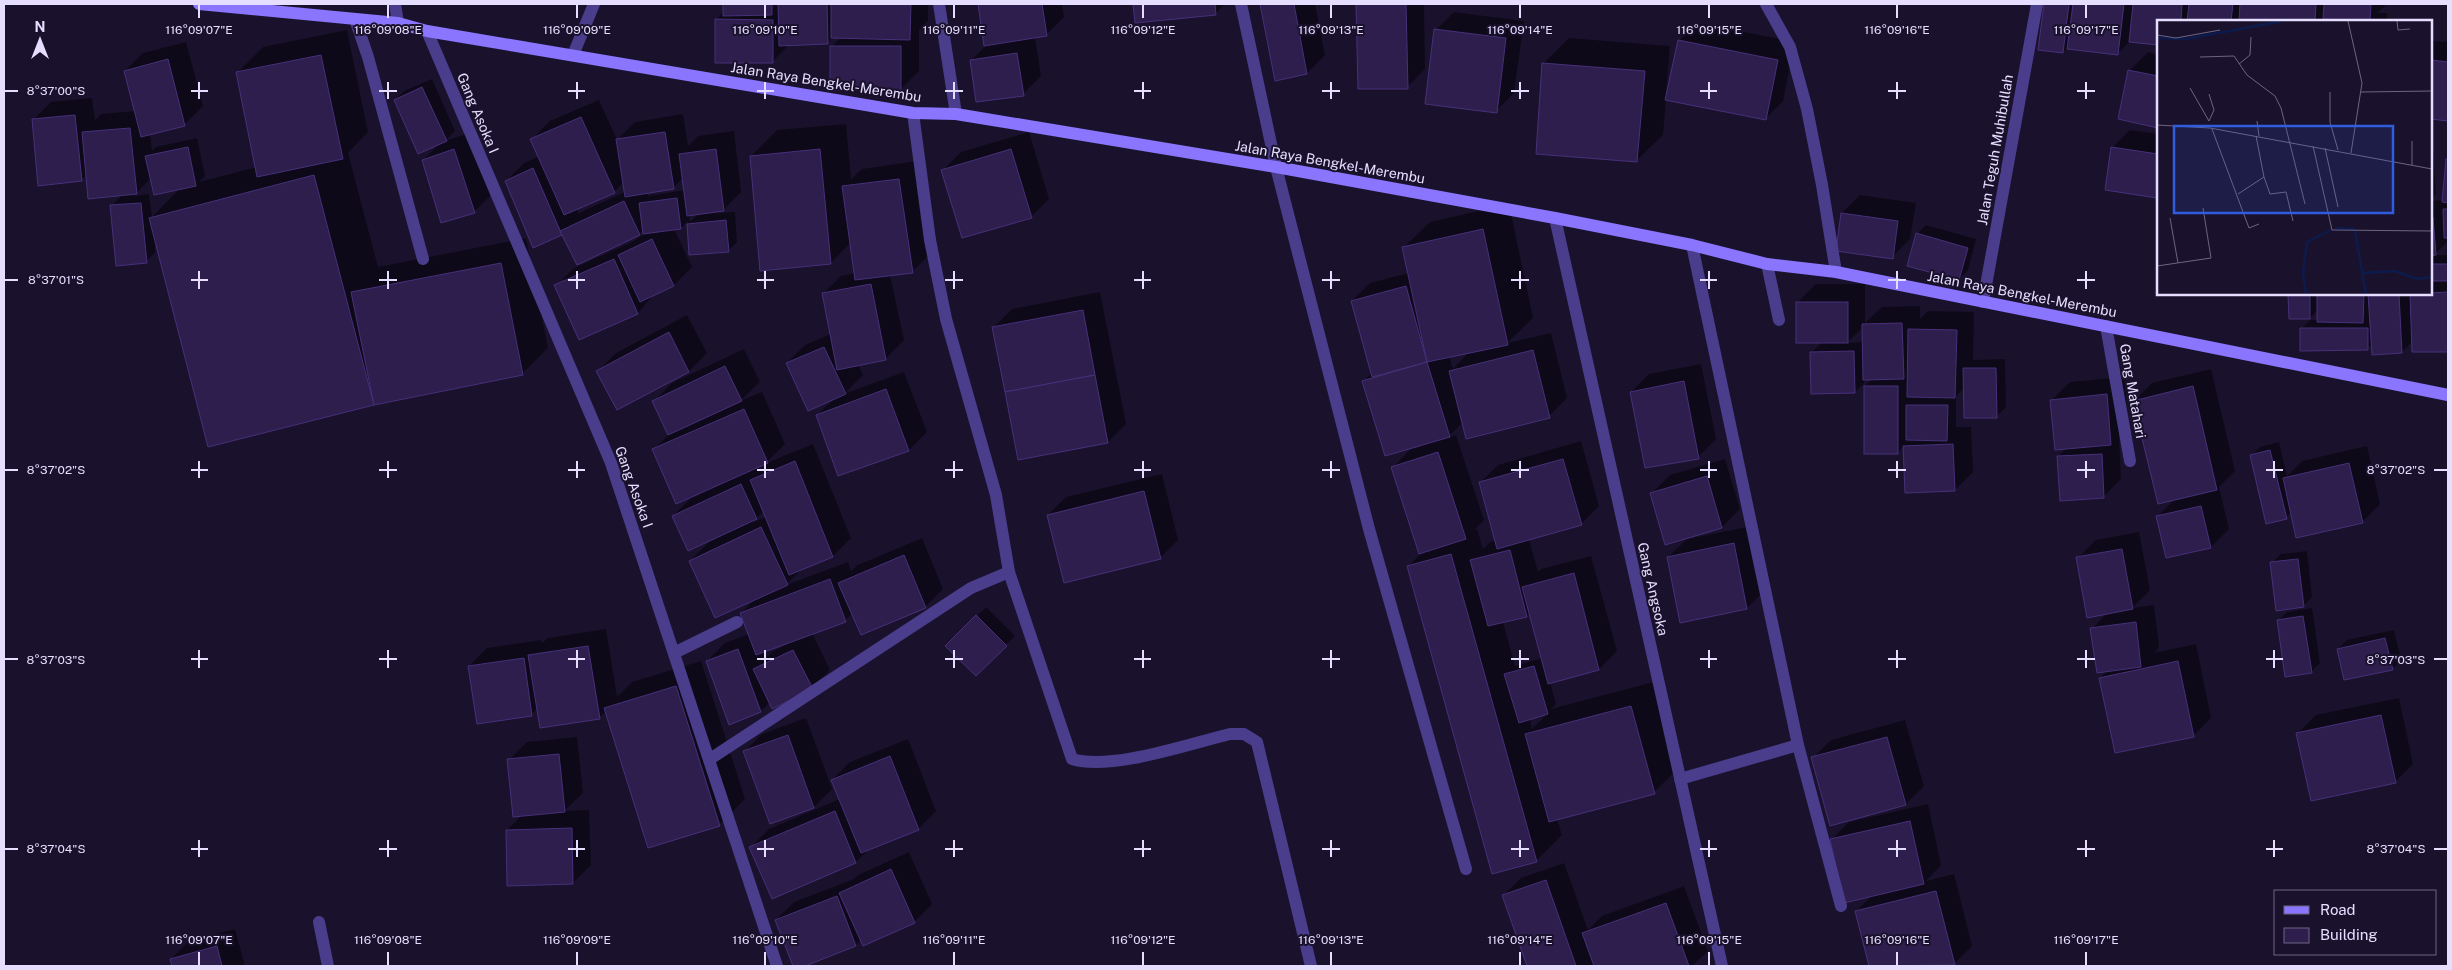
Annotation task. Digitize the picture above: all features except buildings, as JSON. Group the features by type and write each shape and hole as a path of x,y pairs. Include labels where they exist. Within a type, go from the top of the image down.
{"street":[{"name":"Jalan Raya Bengkel-Merembu","path":"199,4 398,23 427,31 914,113 956,114 1276,167 1692,245 1767,264 1836,272 2448,395"},
{"path":"395,4 398,23"},
{"path":"573,55 594,4"},
{"path":"939,4 956,114"},
{"path":"1241,4 1276,167 1369,529 1466,869"},
{"path":"1766,4 1790,47 1806,109 1822,185 1836,272"},
{"name":"Jalan Teguh Muhibullah","path":"1983,302 2036,4"},
{"path":"355,19 368,57 423,259"},
{"name":"Gang Asoka I","path":"427,31 611,463 777,966"},
{"path":"914,113 930,240 946,319 996,495 1009,572 1072,760 1086,764 1114,762 1230,734 1244,734 1257,742 1311,966"},
{"name":"Gang Angsoka","path":"1555,218 1722,966"},
{"path":"1692,245 1798,745 1841,906"},
{"path":"1767,264 1779,320"},
{"name":"Gang Matahari","path":"2106,326 2130,461"},
{"path":"710,760 970,588 1009,572"},
{"path":"674,653 737,622"},
{"path":"1680,779 1798,745"},
{"path":"319,922 328,966"}]}
